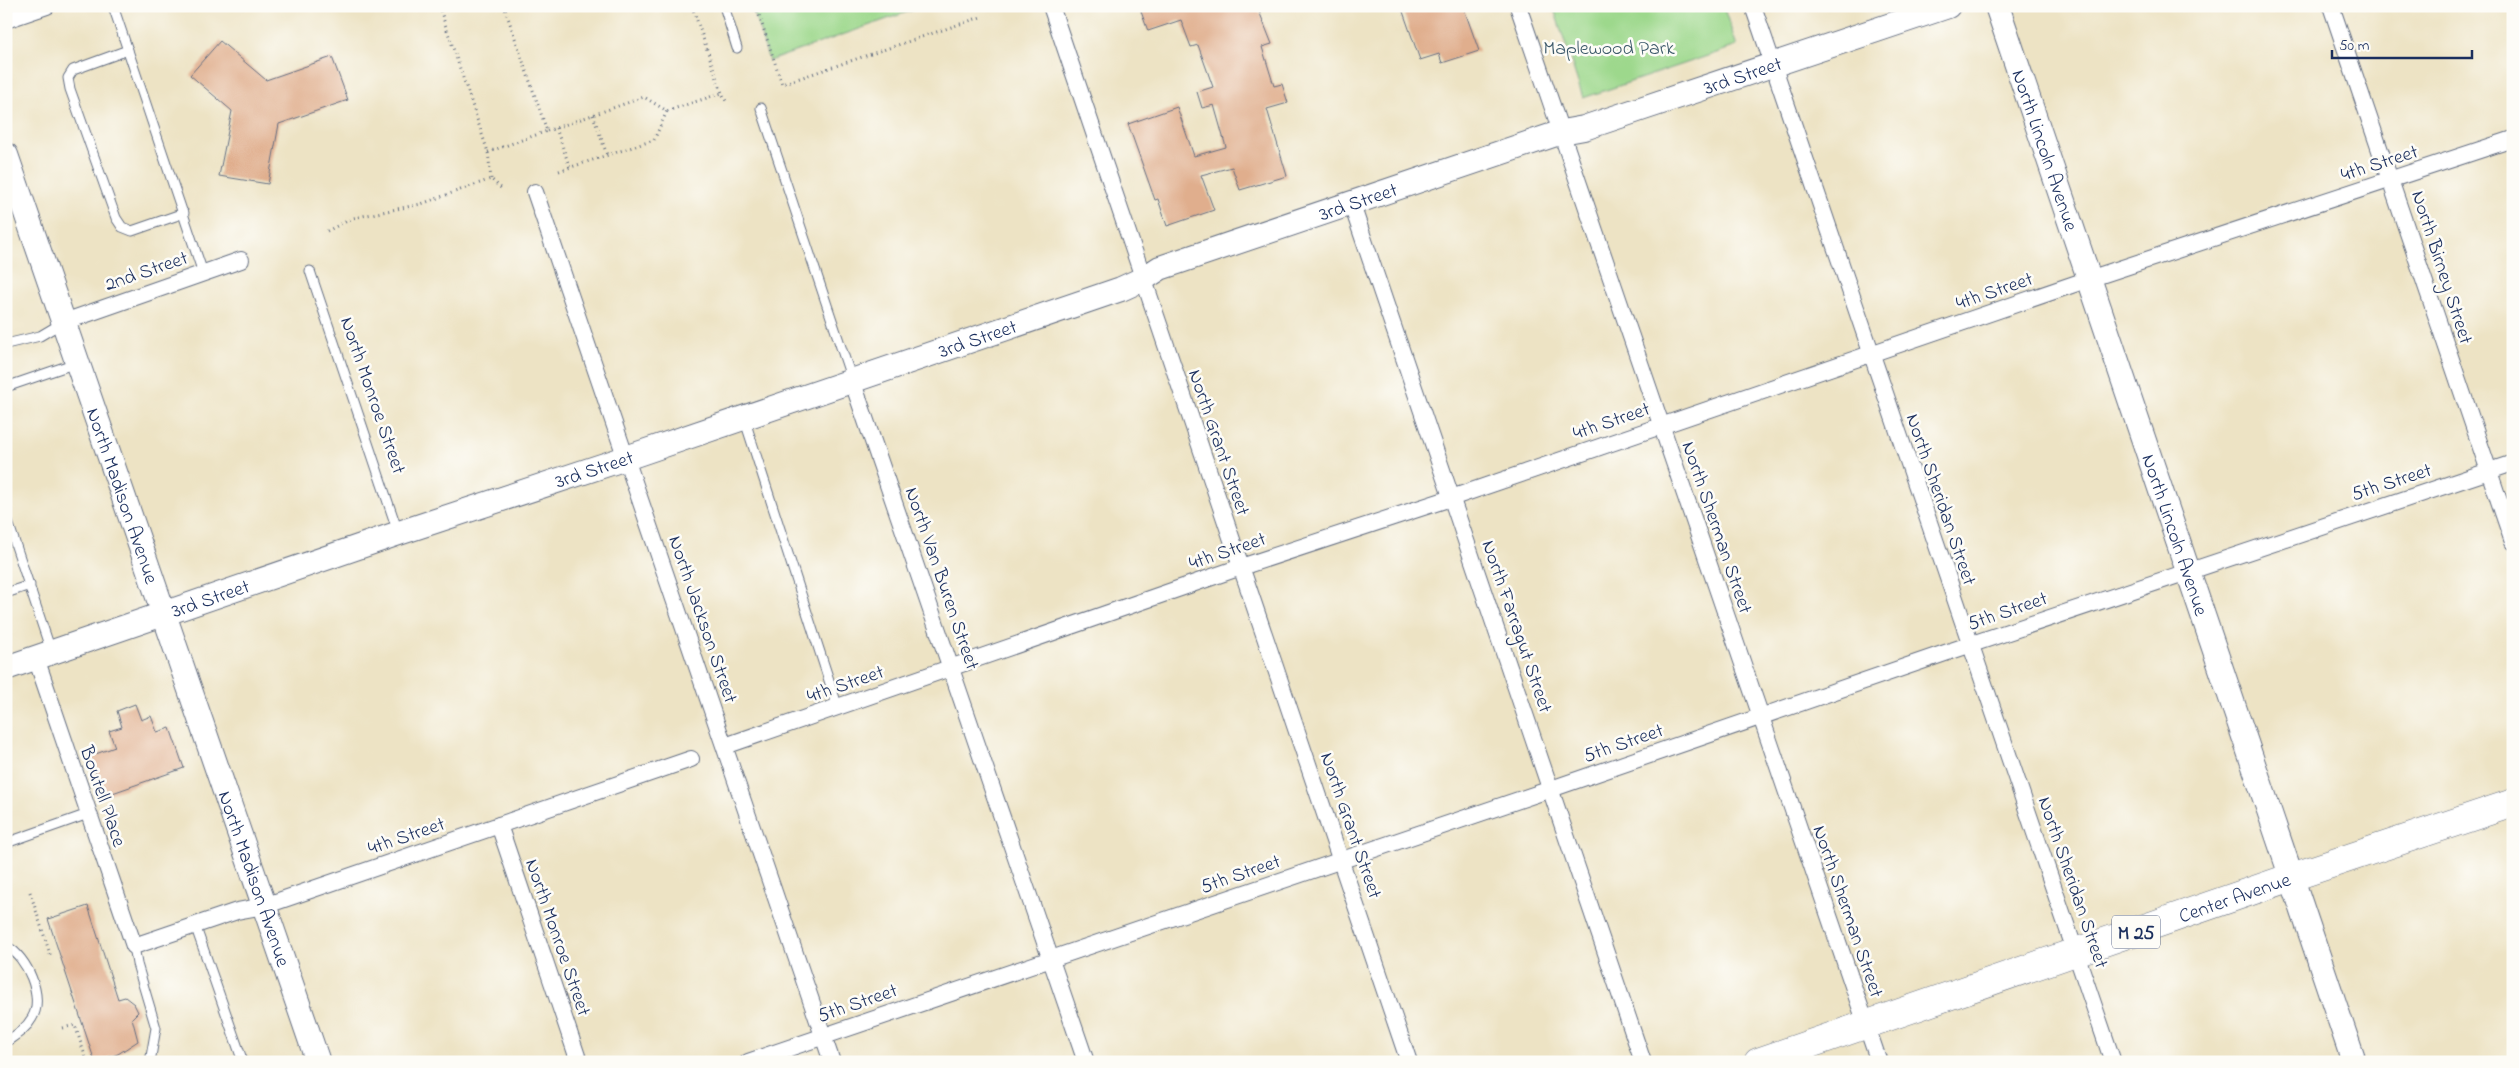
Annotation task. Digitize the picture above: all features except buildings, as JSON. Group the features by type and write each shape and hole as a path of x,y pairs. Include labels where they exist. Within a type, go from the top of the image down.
{"highway":[{"name":"Center Avenue","path":"1758,1062 2292,877 2513,803"}],"street":[{"path":"6,20 47,6"},
{"name":"North Grant Street","path":"1051,6 1409,1062"},
{"name":"North Sherman Street","path":"1518,6 1759,716 1879,1062"},
{"name":"North Sheridan Street","path":"1753,6 1870,355 2112,1062"},
{"name":"3rd Street","path":"6,668 398,533 626,458 1121,289 1143,279 1160,268 1352,205 1562,132 1584,128 1948,6"},
{"name":"North Lincoln Avenue","path":"1997,6 2354,1062"},
{"name":"North Birney Street","path":"2331,6 2513,542"},
{"name":"4th Street","path":"725,746 952,669 1241,567 1451,498 2089,280 2513,139"},
{"name":"North Madison Avenue","path":"6,155 318,1062"},
{"name":"North Jackson Street","path":"535,192 832,1062"},
{"name":"North Farragut Street","path":"1352,205 1552,789 1643,1062"},
{"name":"2nd Street","path":"64,322 241,260"},
{"name":"North Van Buren Street","path":"852,380 1086,1062"},
{"name":"5th Street","path":"748,1062 1552,789 1759,716 2513,463"},
{"name":"Boutell Place","path":"44,655 88,814 134,946"},
{"name":"4th Street","path":"134,946 237,911 264,906 691,759"},
{"name":"North Monroe Street","path":"499,825 579,1062"}],"lane":[{"path":"113,6 203,273"},
{"path":"724,6 737,48"},
{"path":"128,50 73,70 68,78 70,89 116,218 122,227 132,231 184,213"},
{"name":"North Van Buren Street","path":"761,108 852,380"},
{"name":"North Monroe Street","path":"310,271 398,533"},
{"path":"6,344 40,336 64,322"},
{"path":"6,387 78,362"},
{"path":"744,418 838,708"},
{"path":"6,516 30,586 44,655"},
{"path":"6,594 30,586"},
{"path":"6,843 88,814"},
{"path":"195,925 242,1062"},
{"path":"6,946 22,960 31,979 37,1002 33,1017 21,1032 6,1042"},
{"path":"134,946 137,964 156,1028 150,1062"}],"path":[{"path":"439,6 488,152 491,179 503,190"},
{"path":"504,6 547,131"},
{"path":"692,6 727,103"},
{"path":"756,6 782,84 981,17"},
{"path":"559,171 654,140 667,111 722,93"},
{"path":"488,152 644,97 667,111"},
{"path":"593,115 607,155"},
{"path":"556,128 570,168"},
{"path":"327,231 353,218 422,204 491,179"},
{"path":"30,892 51,957"},
{"path":"63,1028 75,1025 87,1062"}],"green space":[{"path":"752,6 924,6 769,61"},
{"name":"Maplewood Park","path":"1553,6 1723,6 1737,46 1583,98"}]}
